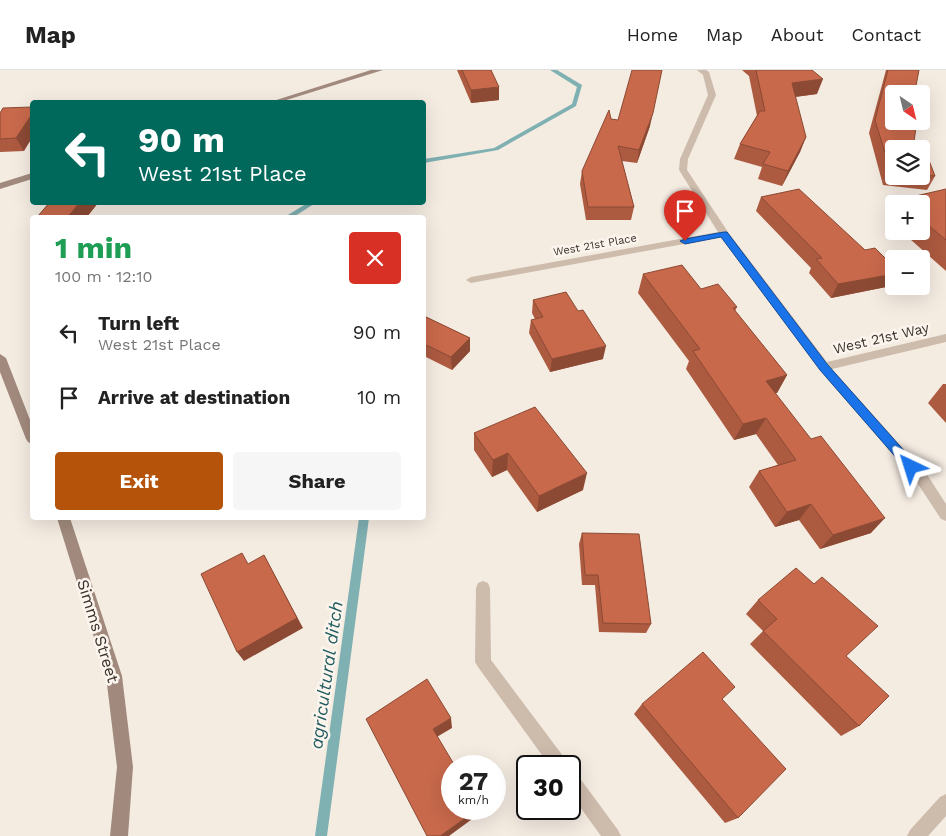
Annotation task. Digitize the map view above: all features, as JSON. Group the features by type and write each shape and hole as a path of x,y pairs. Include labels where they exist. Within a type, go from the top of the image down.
{"street":[{"path":"281,100 379,70"},
{"path":"701,70 706,74 712,95 684,159 683,170 724,234 824,367 923,480 946,514"},
{"path":"0,186 30,177"},
{"name":"West 21st Place","path":"471,280 724,234"},
{"name":"West 21st Way","path":"824,367 946,338"},
{"path":"0,358 30,434"},
{"name":"Simms Street","path":"64,520 114,676 125,767 119,836"},
{"path":"483,588 483,662 552,755"},
{"path":"581,794 612,836"},
{"path":"916,836 946,803"}],"building":[{"path":"462,70 491,70 499,87 471,90"},
{"path":"632,70 662,70 653,113 639,150 618,146 634,207 588,207 582,171 609,110 611,119 618,120"},
{"path":"756,70 812,70 823,79 792,83 806,137 788,171 763,164 770,152 740,144 760,111 765,111"},
{"path":"888,70 919,70 916,85 885,85 885,130 916,130 914,140 885,140 885,152 875,120"},
{"path":"30,107 30,117 16,138 0,139 0,113 3,108"},
{"path":"930,163 935,176 930,176"},
{"path":"799,189 865,250 875,248 885,258 885,276 838,284 816,259 822,258 761,197"},
{"path":"946,189 946,240 930,227 930,195 920,195"},
{"path":"47,205 78,205 69,215 39,215"},
{"path":"682,265 701,289 718,284 737,307 733,308 787,375 766,381 811,439 821,436 885,518 833,535 811,504 787,512 759,471 796,460 766,418 743,424 693,351 700,349 643,274"},
{"path":"566,292 578,311 583,310 606,346 552,359 531,320 543,317 533,300"},
{"path":"426,317 470,338 451,357 426,345"},
{"path":"535,407 587,473 539,496 508,453 493,460 474,433"},
{"path":"582,533 639,534 651,624 603,623 598,575 585,575"},
{"path":"242,553 248,564 264,555 297,618 237,652 201,574"},
{"path":"796,568 814,584 822,577 878,626 846,656 889,696 859,726 763,631 777,619 758,600"},
{"path":"703,652 735,687 722,699 786,769 738,818 642,704"},
{"path":"427,679 451,718 433,729 448,755 441,755 441,820 463,820 440,836 427,836 366,719"}],"waterway":[{"name":"agricultural ditch","path":"426,161 496,149 574,105 580,86 553,70"},
{"name":"agricultural ditch","path":"291,215 309,205"},
{"name":"agricultural ditch","path":"321,836 364,520"}],"route":[{"path":"685,241 724,234 824,367 911,467"}]}
